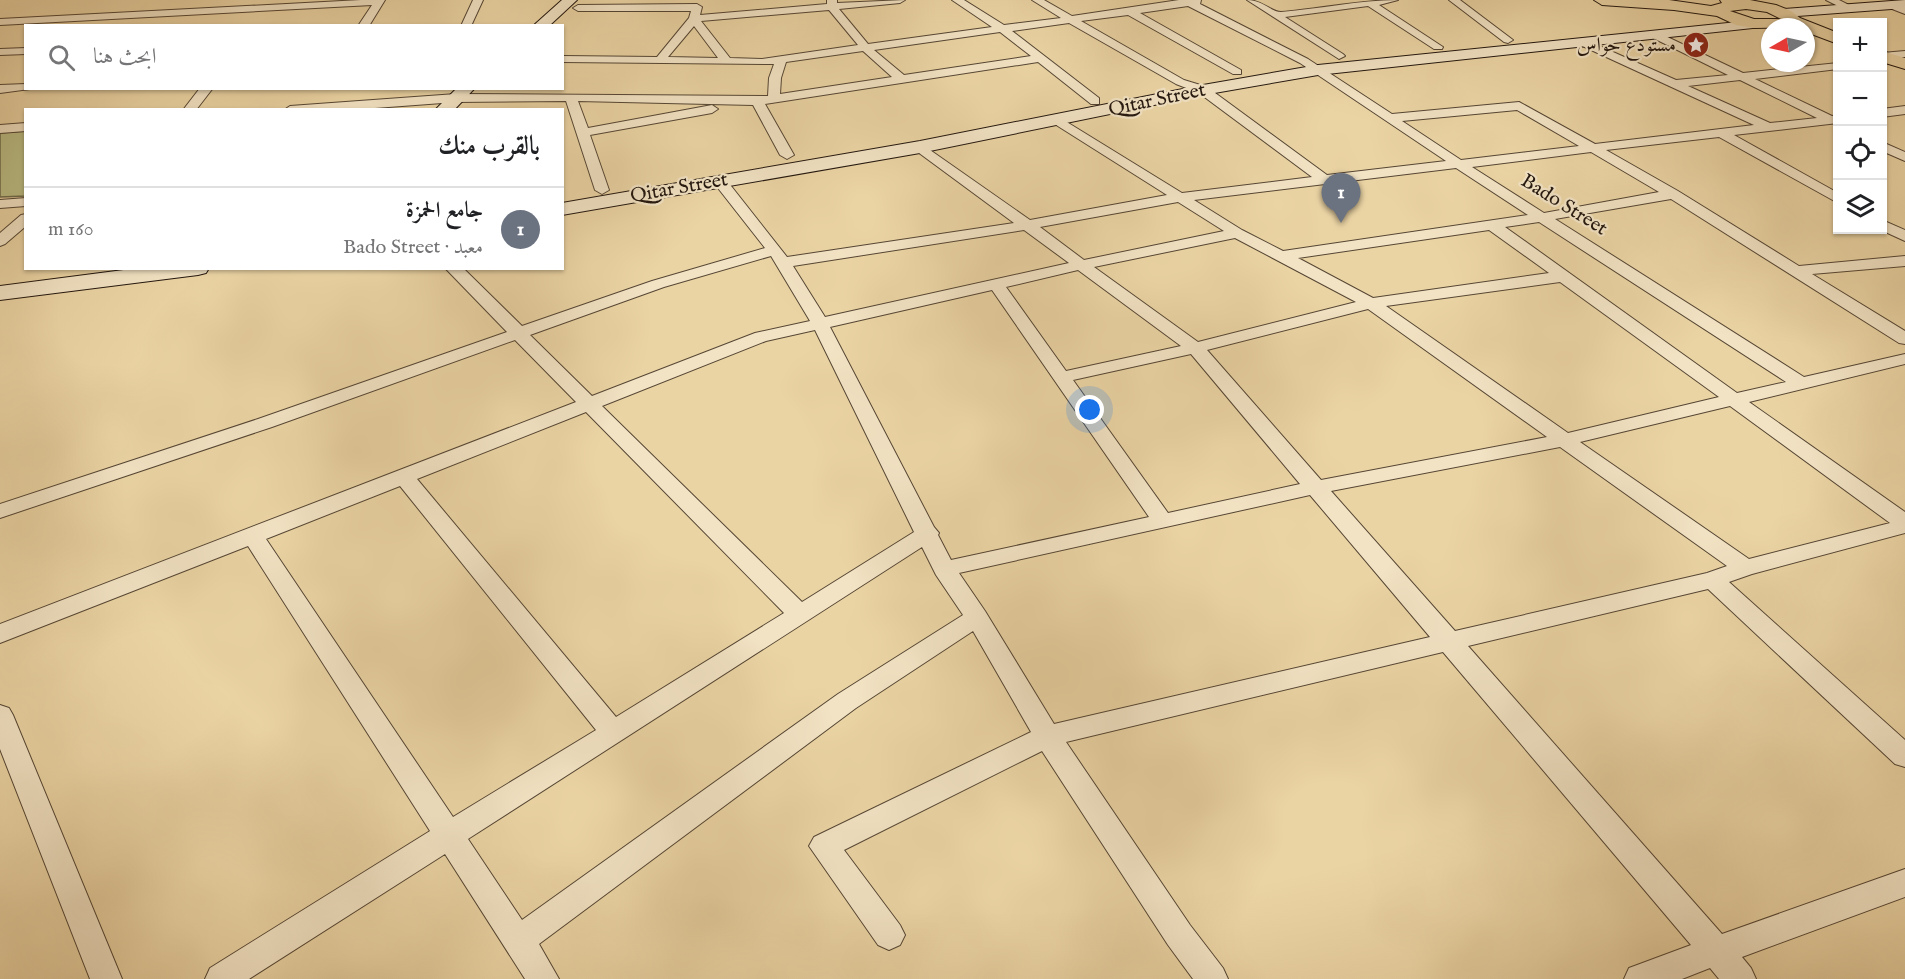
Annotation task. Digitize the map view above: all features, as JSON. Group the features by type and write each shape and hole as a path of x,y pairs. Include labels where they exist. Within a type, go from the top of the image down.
{"main road":[{"path":"1602,0 1728,9"},
{"path":"1665,0 1770,18"},
{"path":"1699,0 1728,9 1757,24 1761,24"},
{"path":"543,24 578,3"},
{"path":"560,24 578,3"},
{"path":"1799,18 1850,8 1898,5"},
{"name":"Qitar Street","path":"564,196 1095,101 1237,72 1494,45 1728,9"},
{"name":"Qitar Street","path":"564,209 920,147 1203,90 1340,56 1438,47 1582,42 1757,24"},
{"path":"1815,31 1833,37"},
{"path":"1815,39 1833,45"},
{"path":"1887,57 1905,64"},
{"path":"1887,66 1905,73"},
{"path":"0,275 156,270"},
{"path":"0,293 71,274"}],"street":[{"path":"467,24 478,0"},
{"path":"578,3 697,9 900,0"},
{"path":"957,0 1004,30 1095,101"},
{"path":"1037,0 1180,82 1203,90 1326,181"},
{"path":"564,59 762,62 1214,0"},
{"path":"1252,0 1340,56"},
{"path":"1278,15 1393,0"},
{"path":"1454,0 1494,45"},
{"path":"1831,0 1850,8"},
{"path":"0,22 172,13 280,4 379,1"},
{"path":"364,24 379,1"},
{"name":"Bado Street","path":"1187,2 1311,65 1460,165 1802,384"},
{"path":"832,4 866,48 901,80"},
{"path":"1371,4 1438,47"},
{"path":"1898,5 1905,11"},
{"path":"72,18 89,6"},
{"path":"660,60 697,9"},
{"path":"697,9 726,61"},
{"path":"1131,12 1237,72"},
{"path":"161,24 172,13"},
{"path":"1655,35 1833,120"},
{"path":"1582,42 1769,127"},
{"path":"0,52 24,51"},
{"path":"1887,56 1905,54"},
{"path":"582,133 757,101 1042,58"},
{"path":"774,99 775,78 781,60"},
{"path":"1674,84 1833,67"},
{"path":"3,90 24,87"},
{"path":"191,108 205,90"},
{"path":"352,108 467,99 571,97 757,101"},
{"path":"571,97 602,190"},
{"path":"757,101 787,155"},
{"path":"1392,118 1519,106 1673,194 1905,339"},
{"path":"1887,112 1905,110"},
{"path":"1057,120 1237,233 1371,303 1745,568"},
{"path":"0,511 265,423 658,284 779,257 1028,225 1181,197 1833,121"},
{"path":"0,129 24,127"},
{"path":"1721,133 1833,195"},
{"path":"920,147 1195,348 1740,979"},
{"path":"1887,148 1905,157"},
{"path":"719,180 779,257 821,325 944,568 977,617 1047,736 1179,935 1212,979"},
{"path":"1282,256 1544,217 1673,194"},
{"path":"0,204 24,202"},
{"path":"0,241 24,220"},
{"path":"1492,225 1905,524"},
{"path":"1887,227 1905,236"},
{"path":"0,634 760,337 1081,265 1237,233"},
{"path":"1794,271 1905,261"},
{"path":"455,270 800,614"},
{"path":"1062,377 1195,348 1371,303 1565,276"},
{"path":"996,284 1163,521"},
{"path":"944,568 1316,487 1563,440 1905,359"},
{"path":"404,477 614,733"},
{"path":"889,935 825,846 1047,736 1712,580 1745,568 1905,524"},
{"path":"221,979 928,533"},
{"path":"253,536 543,979"},
{"path":"1712,580 1905,756"},
{"path":"518,941 847,701 977,617"},
{"path":"0,715 106,979"},
{"path":"1640,979 1905,883"}],"green space":[{"path":"24,131 24,196 0,197 0,133"}],"place":[{"name":"مستودع حواس","path":"1696,45"},
{"name":"جامع الحمزة","path":"1341,223"}]}
